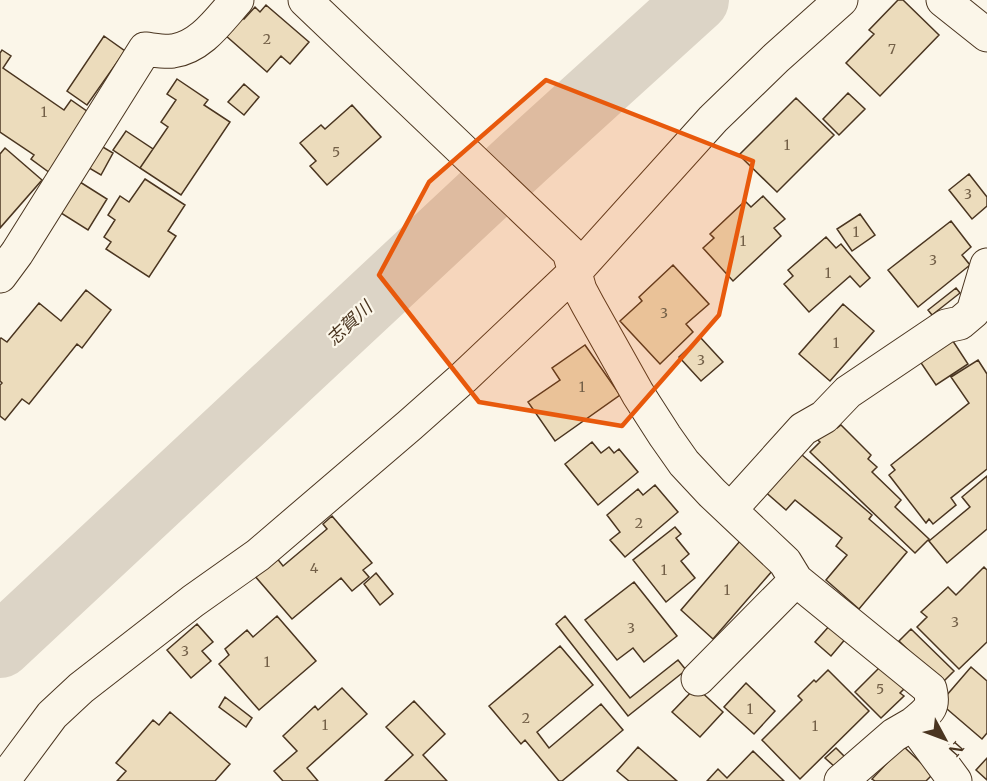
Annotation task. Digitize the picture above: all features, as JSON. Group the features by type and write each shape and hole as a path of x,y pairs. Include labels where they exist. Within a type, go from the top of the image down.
{"street":[{"path":"0,276 24,244 145,49 171,52 190,47 208,32 237,0"},
{"path":"305,0 572,262 588,306 638,394 684,463 785,562 796,580 930,689 933,700 929,710 913,724 894,735 841,781"},
{"path":"3,781 52,715 81,688 193,601 258,555 445,394 713,119 841,0"},
{"path":"943,0 987,35"},
{"path":"730,510 803,429 824,417 848,392 946,326 960,323 973,312 987,265"},
{"path":"698,679 796,580"},
{"path":"913,724 955,781"}],"highlighted area":[{"path":"546,80 753,161 719,315 622,426 479,402 379,275 429,182"}],"building":[{"path":"898,0 903,0 939,35 880,96 846,63 874,34 869,30"},
{"path":"266,5 309,42 290,64 281,56 267,72 225,35 242,16 244,19 255,7 260,12"},
{"path":"104,36 125,51 87,105 67,91"},
{"path":"2,50 11,56 3,68 64,110 71,100 91,114 50,173 31,159 34,155 0,132 0,53"},
{"path":"177,79 208,100 204,105 230,122 181,195 140,168 168,127 161,122 176,100 167,94"},
{"path":"244,84 259,97 244,115 228,102"},
{"path":"848,93 865,109 839,135 823,119"},
{"path":"796,98 834,135 777,192 739,155"},
{"path":"352,105 381,137 327,185 310,166 316,161 300,143 321,125 325,129"},
{"path":"126,131 153,149 140,168 113,150"},
{"path":"96,143 113,153 101,175 84,165"},
{"path":"5,148 42,180 0,228 0,154"},
{"path":"969,174 987,197 987,206 972,219 949,190"},
{"path":"145,179 185,205 168,231 176,236 149,277 106,249 111,242 104,237 115,220 108,215 120,196 129,202"},
{"path":"80,182 107,199 88,230 61,213"},
{"path":"763,196 785,219 774,228 781,236 733,281 703,248 714,238 710,234 745,201 751,207"},
{"path":"860,214 875,235 852,251 837,229"},
{"path":"951,221 971,247 962,255 970,265 918,307 888,270"},
{"path":"826,237 836,248 841,244 870,278 860,287 850,276 809,312 784,284 793,276 788,270"},
{"path":"673,265 709,304 686,324 693,332 660,364 620,321 642,301 639,297"},
{"path":"956,288 960,293 932,315 928,310"},
{"path":"86,290 111,310 82,348 77,344 29,404 22,399 5,420 0,416 0,385 2,383 0,381 0,339 7,342 39,303 61,321"},
{"path":"843,304 874,331 830,381 799,354"},
{"path":"947,332 968,364 936,385 915,354"},
{"path":"700,337 723,362 701,381 679,357"},
{"path":"585,345 620,395 555,441 528,402 560,380 552,368"},
{"path":"978,360 987,374 987,469 951,498 956,505 933,524 929,519 926,523 889,475 895,470 891,465 969,403 951,377"},
{"path":"828,419 837,428 841,425 871,455 868,459 877,467 872,472 901,500 895,507 929,539 915,553 810,452 820,442 812,435"},
{"path":"592,442 601,453 609,447 614,453 619,449 638,472 598,505 565,464"},
{"path":"795,449 872,515 869,519 907,552 859,609 826,580 847,555 836,546 842,538 795,500 786,510 762,489"},
{"path":"987,476 987,529 947,563 929,541 970,507 962,497"},
{"path":"655,485 678,512 625,557 610,540 620,532 607,515 638,489 643,495"},
{"path":"332,516 372,563 363,570 369,577 352,591 341,578 292,619 254,575 276,557 283,566 327,529 323,524"},
{"path":"675,527 681,534 676,538 689,554 681,561 695,578 666,602 633,560"},
{"path":"740,541 773,570 713,639 681,610"},
{"path":"984,567 987,570 987,642 959,669 917,627 927,617 921,612 948,587 956,595"},
{"path":"376,573 393,594 380,605 364,584"},
{"path":"634,582 677,636 644,662 633,648 617,660 585,620"},
{"path":"277,616 316,661 259,710 219,664 229,655 225,649 247,630 253,637"},
{"path":"565,616 630,698 678,660 686,670 628,716 556,624"},
{"path":"197,624 213,642 202,651 211,661 191,678 167,650"},
{"path":"831,624 847,637 831,656 815,642"},
{"path":"911,629 954,671 942,683 899,641"},
{"path":"560,646 593,685 537,732 549,748 601,704 623,730 562,781 559,781 525,740 521,744 489,706"},
{"path":"883,664 906,687 900,693 904,696 881,718 855,692"},
{"path":"971,667 987,681 987,733 982,739 940,703"},
{"path":"828,670 869,711 800,779 762,740 802,700 798,696"},
{"path":"746,683 775,711 754,734 724,707"},
{"path":"696,687 723,712 700,737 672,712"},
{"path":"342,688 367,714 307,768 318,781 283,781 274,771 297,751 283,736 315,706 318,710"},
{"path":"225,697 252,718 246,727 219,707"},
{"path":"414,701 445,734 423,755 447,781 385,781 413,755 386,727"},
{"path":"170,712 230,764 215,781 117,781 126,771 116,763 153,720 159,725"},
{"path":"903,746 933,774 926,781 875,781 872,779"},
{"path":"638,747 677,781 629,781 617,771"},
{"path":"836,748 845,757 835,767 825,758"},
{"path":"753,751 784,781 707,781 718,769 727,778"},
{"path":"987,758 987,780 976,770"}],"waterway":[{"name":"志賀川","path":"0,646 524,157 697,0"}]}
